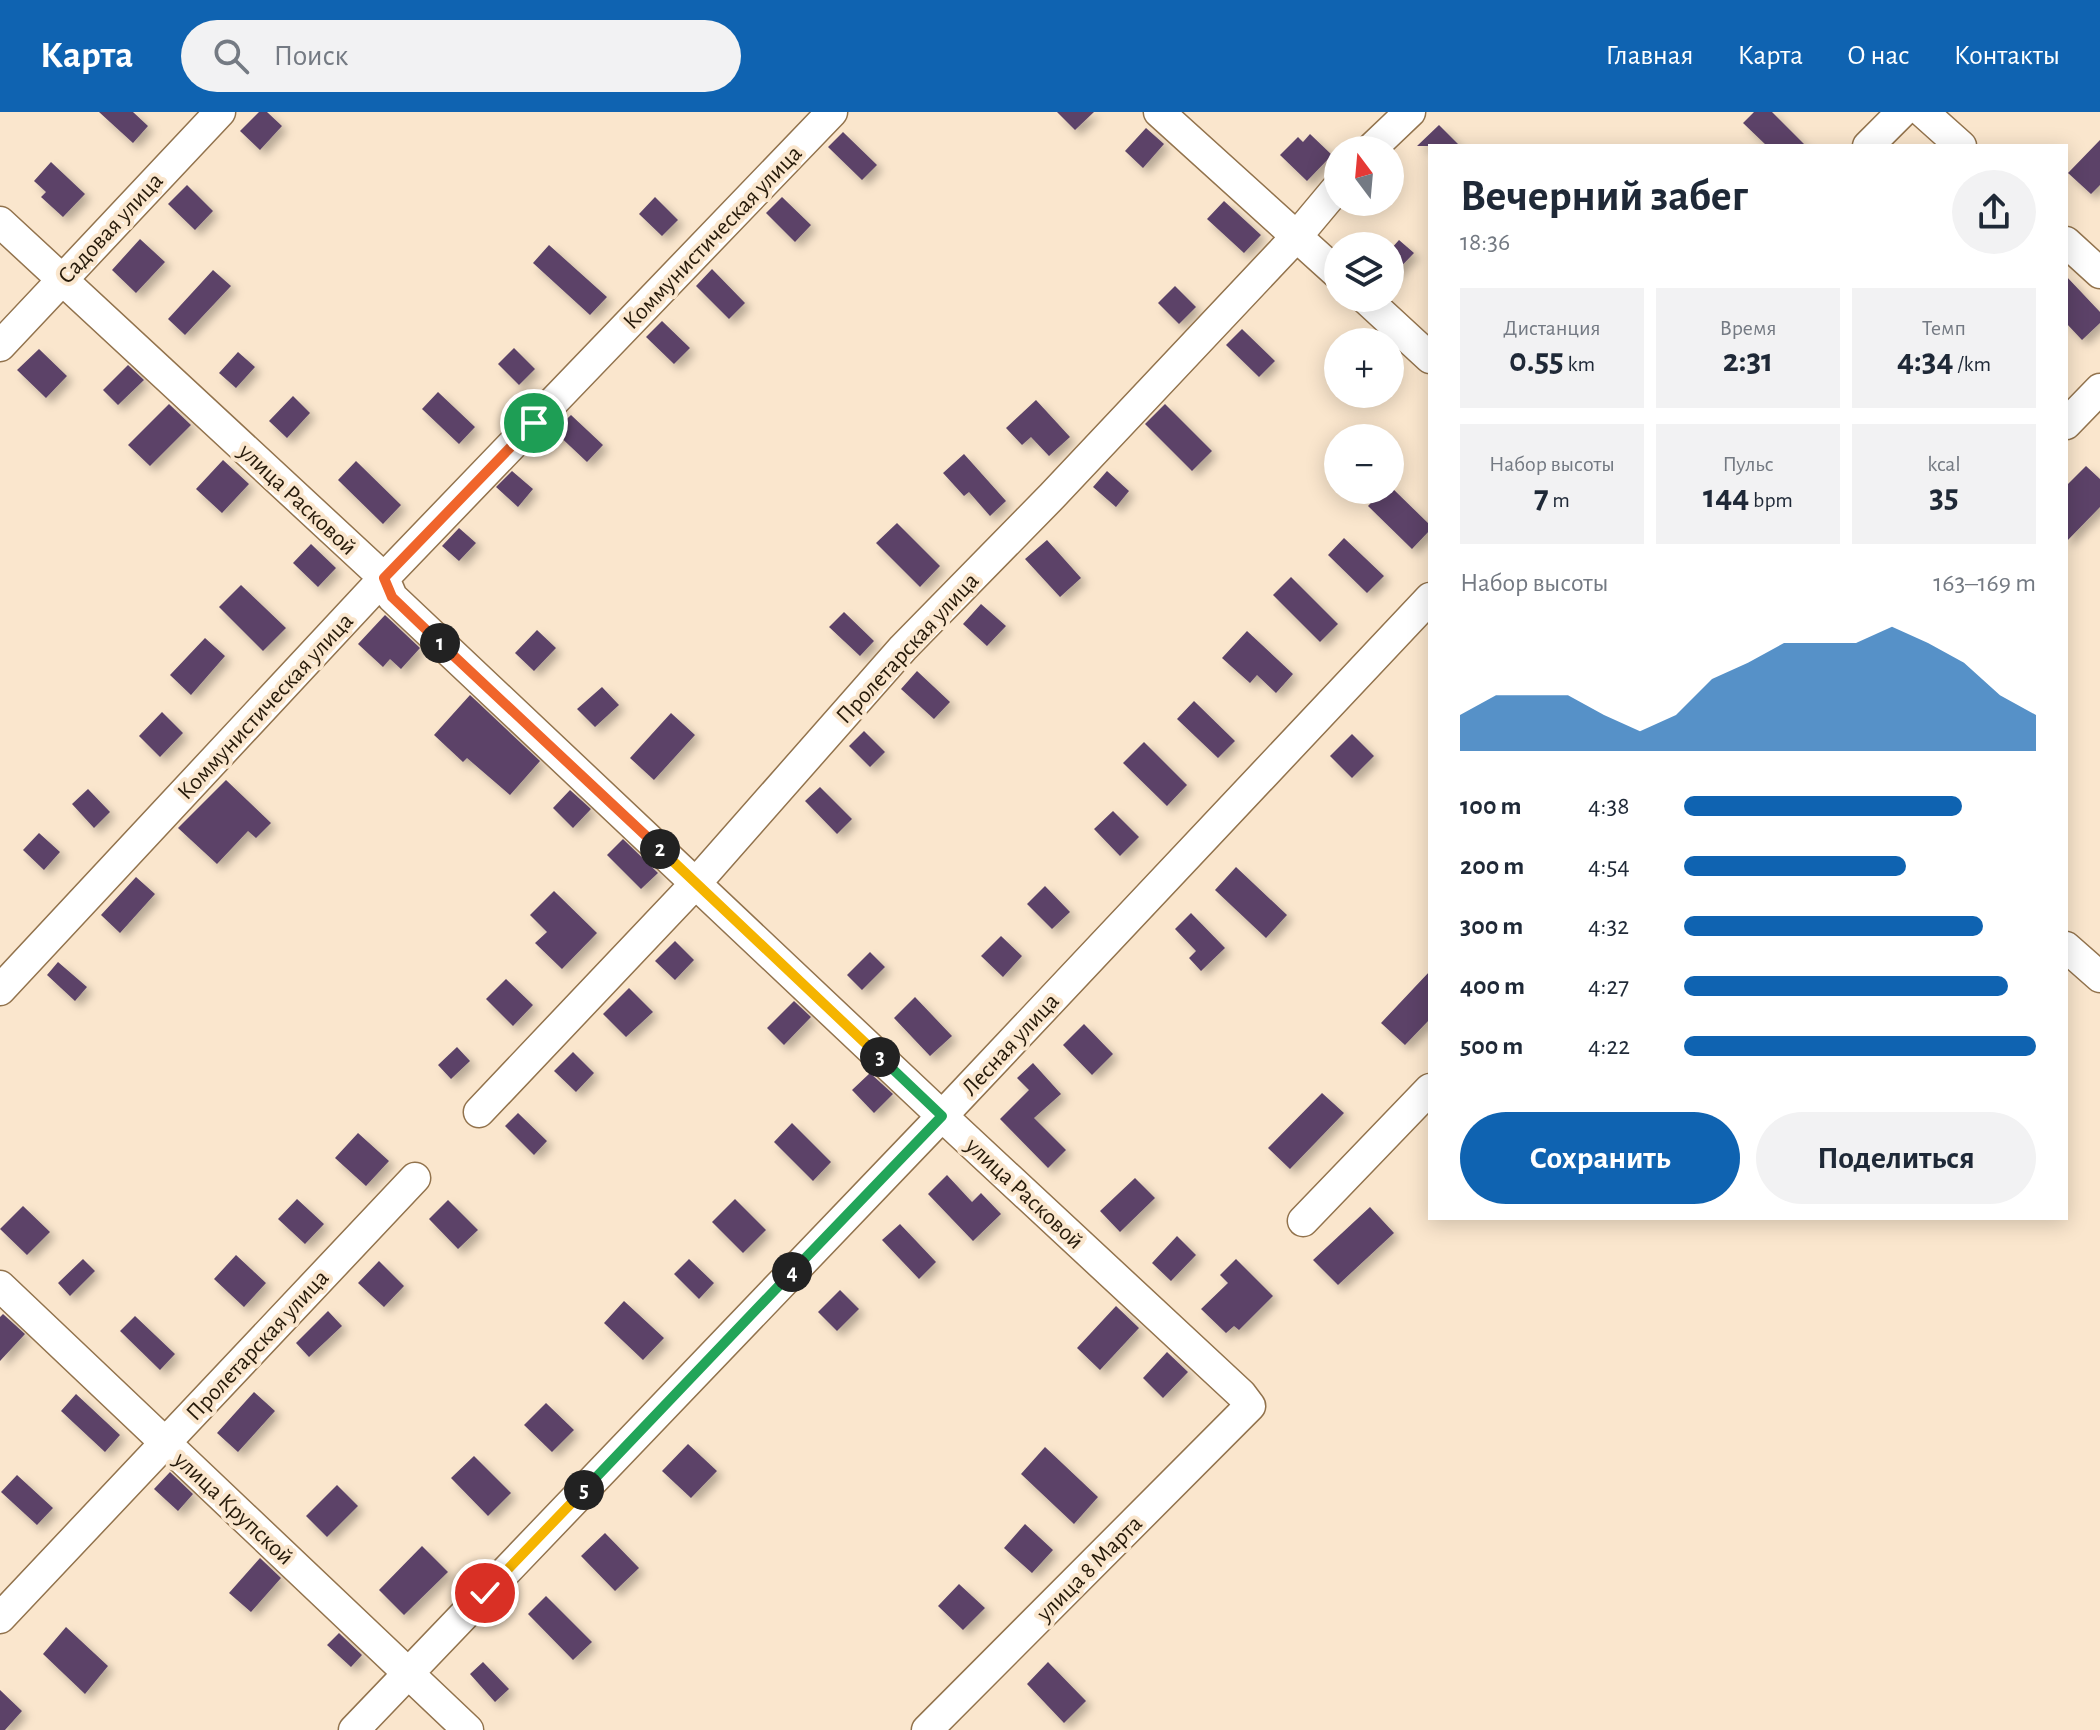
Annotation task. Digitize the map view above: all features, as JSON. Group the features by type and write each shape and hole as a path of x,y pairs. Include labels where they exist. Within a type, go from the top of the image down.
{"street":[{"name":"Садовая улица","path":"0,346 220,112"},
{"name":"Коммунистическая улица","path":"0,990 384,578 832,112"},
{"path":"1159,112 1324,261"},
{"path":"1385,136 1410,112"},
{"path":"1870,144 1902,112"},
{"path":"1923,112 1959,144"},
{"name":"Пролетарская улица","path":"479,1112 696,883 903,648 1052,496 1324,204"},
{"name":"улица Расковой","path":"0,222 384,578 392,597 1241,1394 1250,1406"},
{"path":"2068,244 2100,273"},
{"path":"1380,312 1428,356"},
{"path":"2068,422 2100,389"},
{"name":"Лесная улица","path":"354,1730 942,1116 1428,600"},
{"path":"2068,949 2100,977"},
{"path":"1303,1221 1428,1091"},
{"name":"Пролетарская улица","path":"0,1618 415,1178"},
{"name":"улица Крупской","path":"0,1286 468,1730"},
{"name":"улица 8 Марта","path":"927,1730 1250,1406"}],"building":[{"path":"99,112 133,112 148,126 133,143"},
{"path":"259,112 267,112 282,126 260,150 240,131"},
{"path":"1057,112 1094,112 1075,130"},
{"path":"1754,112 1772,112 1804,144 1765,144 1743,123"},
{"path":"1439,125 1458,144 1428,144 1417,146"},
{"path":"1146,128 1164,144 1143,168 1125,151"},
{"path":"843,132 877,165 862,180 828,147"},
{"path":"1310,134 1324,147 1324,163 1307,181 1280,155 1298,137 1303,142"},
{"path":"2100,140 2100,185 2091,194 2068,173"},
{"path":"51,162 85,194 63,217 41,197 46,192 34,181"},
{"path":"187,185 213,211 195,230 168,204"},
{"path":"655,197 678,220 662,236 639,214"},
{"path":"782,197 811,225 795,242 766,213"},
{"path":"1224,201 1261,235 1244,253 1207,219"},
{"path":"140,239 165,262 136,293 112,270"},
{"path":"1404,244 1414,253 1404,263"},
{"path":"549,245 607,297 590,315 533,263"},
{"path":"712,269 745,303 729,319 696,286"},
{"path":"213,270 231,286 185,335 168,319"},
{"path":"2068,278 2100,312 2100,323 2082,340 2068,325"},
{"path":"1175,286 1196,307 1179,324 1158,303"},
{"path":"662,321 690,348 674,364 646,337"},
{"path":"1242,329 1275,361 1259,377 1226,345"},
{"path":"514,348 535,369 519,385 498,364"},
{"path":"39,349 67,376 46,398 17,370"},
{"path":"238,352 255,367 236,388 219,373"},
{"path":"128,365 144,380 118,405 103,390"},
{"path":"438,392 475,427 459,444 422,409"},
{"path":"293,396 310,413 287,438 269,421"},
{"path":"1036,400 1070,437 1049,456 1031,437 1022,445 1006,428"},
{"path":"169,404 191,425 150,466 128,445"},
{"path":"1165,404 1212,451 1192,471 1145,424"},
{"path":"571,415 603,445 587,462 554,431"},
{"path":"964,454 1006,501 990,516 969,492 964,496 943,473"},
{"path":"223,460 249,484 222,513 196,489"},
{"path":"356,461 401,505 383,524 338,480"},
{"path":"2086,466 2100,479 2100,507 2068,540 2068,484"},
{"path":"512,471 533,489 518,507 496,487"},
{"path":"1107,471 1129,491 1116,507 1093,487"},
{"path":"1404,500 1428,523 1428,532 1412,549 1368,506 1404,504"},
{"path":"897,523 940,566 920,587 876,543"},
{"path":"459,528 476,543 459,561 442,546"},
{"path":"1344,538 1384,576 1367,593 1328,555"},
{"path":"1047,540 1081,578 1060,597 1025,559"},
{"path":"311,544 336,568 318,587 293,563"},
{"path":"1291,577 1338,624 1320,642 1273,595"},
{"path":"241,585 286,628 263,651 219,607"},
{"path":"981,604 1006,626 987,646 963,624"},
{"path":"844,612 874,641 860,656 829,627"},
{"path":"385,615 420,648 401,669 390,659 383,667 358,644"},
{"path":"537,630 556,648 534,671 515,653"},
{"path":"1247,631 1293,674 1276,693 1257,675 1250,683 1222,658"},
{"path":"205,638 225,656 191,695 170,675"},
{"path":"917,671 950,702 934,719 901,689"},
{"path":"602,687 619,705 595,727 577,709"},
{"path":"470,695 540,761 510,795 467,758 463,762 434,735"},
{"path":"1194,701 1235,741 1218,758 1177,719"},
{"path":"162,712 183,733 160,757 139,736"},
{"path":"671,713 695,735 654,780 630,758"},
{"path":"864,731 885,752 870,767 849,746"},
{"path":"1352,734 1374,756 1352,778 1330,756"},
{"path":"1144,742 1187,785 1167,806 1123,763"},
{"path":"226,780 271,823 256,838 248,831 217,864 178,828"},
{"path":"820,787 852,819 837,834 805,801"},
{"path":"88,789 110,812 94,828 72,804"},
{"path":"570,790 591,809 573,828 553,808"},
{"path":"1113,811 1139,837 1120,856 1094,829"},
{"path":"39,833 60,852 44,870 23,850"},
{"path":"623,839 658,873 641,889 607,855"},
{"path":"1236,867 1287,915 1266,938 1215,890"},
{"path":"136,877 155,894 120,933 101,915"},
{"path":"1045,886 1070,912 1052,929 1027,904"},
{"path":"554,891 597,933 562,969 535,943 547,932 530,915"},
{"path":"1191,913 1225,948 1201,971 1189,958 1196,951 1175,929"},
{"path":"1001,936 1022,956 1003,977 981,956"},
{"path":"675,941 694,960 675,980 655,961"},
{"path":"870,952 885,967 862,990 847,975"},
{"path":"58,962 87,987 75,1001 47,975"},
{"path":"1428,973 1428,1021 1405,1045 1381,1023"},
{"path":"506,979 533,1005 513,1026 486,999"},
{"path":"629,988 653,1012 626,1037 603,1014"},
{"path":"915,997 952,1036 930,1056 894,1018"},
{"path":"794,1001 811,1017 784,1045 767,1028"},
{"path":"1084,1024 1113,1054 1092,1075 1063,1045"},
{"path":"457,1047 470,1061 451,1079 438,1065"},
{"path":"573,1052 594,1073 576,1092 554,1071"},
{"path":"1033,1063 1061,1094 1034,1118 1066,1150 1048,1168 1000,1119 1029,1090 1017,1078"},
{"path":"870,1073 893,1094 874,1113 852,1090"},
{"path":"1322,1093 1344,1113 1290,1169 1268,1148"},
{"path":"518,1113 547,1141 534,1155 505,1126"},
{"path":"792,1123 831,1162 813,1181 774,1142"},
{"path":"358,1133 389,1161 366,1186 335,1158"},
{"path":"947,1175 972,1202 981,1193 1001,1214 973,1241 928,1194"},
{"path":"1135,1178 1155,1198 1120,1232 1100,1211"},
{"path":"297,1199 324,1224 305,1244 278,1219"},
{"path":"735,1199 766,1230 743,1253 712,1222"},
{"path":"448,1200 478,1230 458,1249 429,1219"},
{"path":"23,1206 50,1232 27,1255 0,1229"},
{"path":"1370,1207 1394,1233 1338,1285 1313,1260"},
{"path":"900,1224 936,1262 919,1279 882,1240"},
{"path":"1177,1236 1196,1255 1171,1281 1152,1263"},
{"path":"236,1255 266,1283 244,1307 214,1279"},
{"path":"83,1259 95,1271 70,1296 58,1283"},
{"path":"689,1259 714,1283 699,1299 674,1274"},
{"path":"1236,1259 1273,1296 1239,1330 1234,1326 1226,1333 1201,1309 1228,1283 1220,1275"},
{"path":"379,1261 404,1286 384,1307 358,1283"},
{"path":"840,1290 859,1309 837,1331 818,1312"},
{"path":"624,1301 664,1338 643,1360 604,1323"},
{"path":"1116,1306 1139,1328 1100,1370 1077,1348"},
{"path":"328,1311 342,1326 309,1357 296,1343"},
{"path":"3,1314 25,1334 0,1361 0,1317"},
{"path":"135,1316 175,1354 160,1370 120,1331"},
{"path":"1167,1352 1188,1372 1163,1398 1143,1378"},
{"path":"254,1392 275,1411 238,1452 217,1433"},
{"path":"76,1394 120,1435 105,1452 61,1411"},
{"path":"546,1403 574,1430 552,1452 524,1425"},
{"path":"688,1444 717,1471 691,1498 662,1471"},
{"path":"1045,1447 1098,1497 1074,1524 1021,1474"},
{"path":"474,1456 511,1493 488,1516 451,1478"},
{"path":"170,1472 193,1494 178,1511 154,1489"},
{"path":"17,1475 53,1508 37,1525 1,1492"},
{"path":"337,1485 358,1506 327,1537 306,1516"},
{"path":"1025,1524 1053,1550 1032,1573 1004,1548"},
{"path":"605,1533 639,1568 615,1591 581,1556"},
{"path":"422,1546 448,1572 404,1615 379,1590"},
{"path":"260,1558 281,1578 251,1612 229,1593"},
{"path":"959,1584 985,1608 963,1630 938,1606"},
{"path":"546,1596 592,1642 573,1660 528,1614"},
{"path":"66,1627 108,1666 85,1694 43,1654"},
{"path":"339,1633 362,1655 351,1667 327,1645"},
{"path":"483,1662 509,1689 495,1702 470,1674"},
{"path":"1048,1662 1086,1701 1064,1723 1027,1684"},
{"path":"0,1690 22,1711 5,1730 0,1730"}],"route":[{"path":"485,1593 942,1116 392,597 384,578 534,423"}]}
